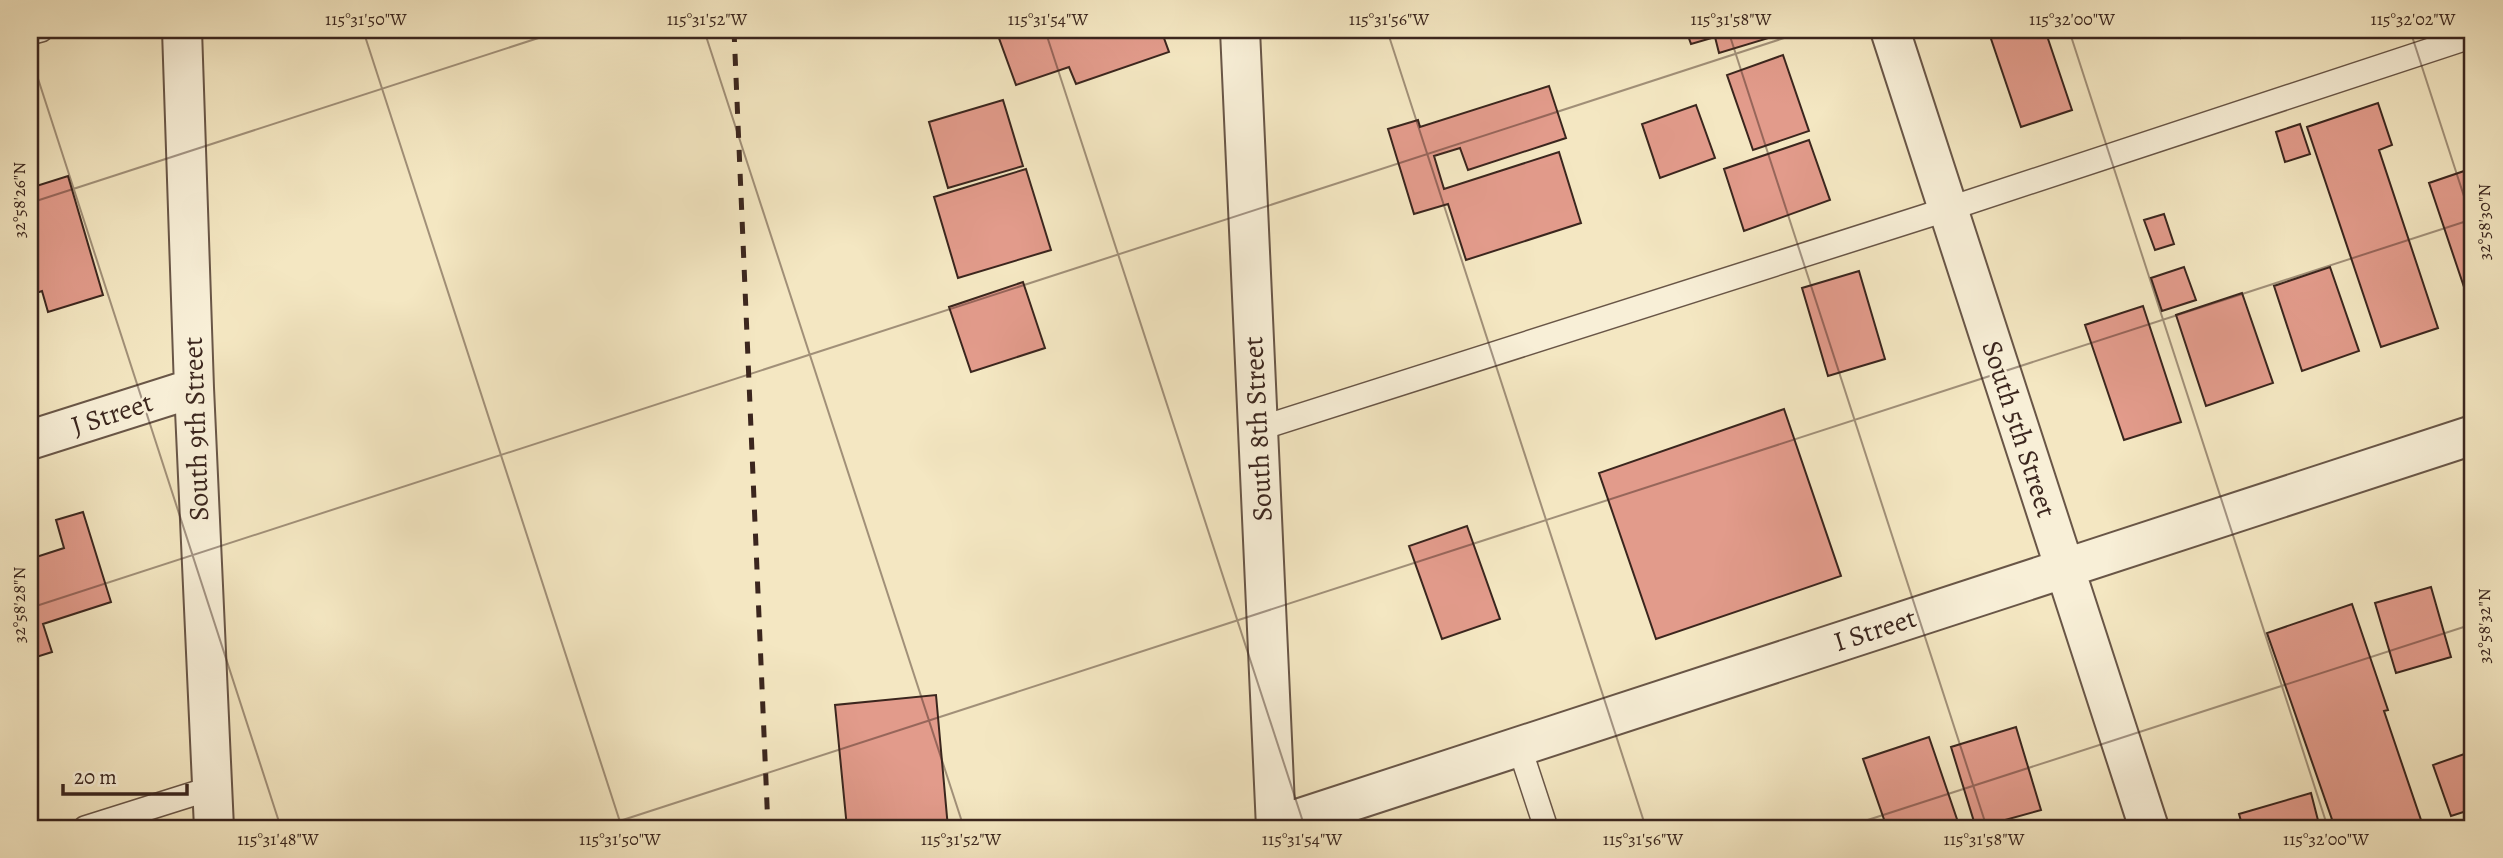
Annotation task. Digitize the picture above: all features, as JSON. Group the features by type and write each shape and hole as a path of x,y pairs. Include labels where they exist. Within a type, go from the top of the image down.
{"street":[{"name":"South 9th Street","path":"182,30 194,388 214,828"},
{"name":"South 5th Street","path":"1890,30 2149,828"},
{"name":"South 8th Street","path":"1250,33 1258,429 1276,827"},
{"name":"J Street","path":"30,440 194,388"},
{"name":"I Street","path":"1276,827 2473,435"}],"lane":[{"path":"30,33 41,30"},
{"path":"1258,429 1948,209 2473,36"},
{"path":"1519,746 1546,828"},
{"path":"85,828 212,788"}],"building":[{"path":"996,30 1161,30 1169,52 1076,84 1069,67 1016,85"},
{"path":"1686,30 1784,30 1785,33 1719,53 1715,37 1691,44"},
{"path":"1988,30 2045,30 2072,110 2021,127"},
{"path":"2178,30 2204,30 2205,31 2181,38"},
{"path":"1783,55 1809,131 1753,150 1727,75"},
{"path":"1549,86 1566,138 1468,170 1460,148 1434,156 1444,189 1559,152 1581,223 1466,260 1448,204 1414,214 1388,129 1418,120 1420,127"},
{"path":"1003,100 1023,166 948,188 929,122"},
{"path":"2378,103 2392,145 2379,150 2438,328 2381,347 2307,127"},
{"path":"1696,105 1715,158 1660,178 1642,124"},
{"path":"2300,124 2310,154 2285,162 2276,132"},
{"path":"1809,140 1830,200 1744,231 1724,169"},
{"path":"2473,168 2473,284 2464,287 2429,183"},
{"path":"1026,169 1051,250 958,278 934,197"},
{"path":"68,176 103,295 48,312 42,291 30,295 30,188"},
{"path":"2164,214 2174,244 2155,250 2144,220"},
{"path":"2184,267 2196,300 2162,311 2151,278"},
{"path":"2330,267 2359,351 2302,371 2274,286"},
{"path":"1859,271 1885,359 1828,376 1802,288"},
{"path":"1023,282 1045,348 971,372 949,307"},
{"path":"2242,293 2273,383 2206,406 2176,315"},
{"path":"2143,306 2181,422 2124,440 2085,325"},
{"path":"1784,409 1841,576 1656,639 1599,473"},
{"path":"83,512 111,602 43,624 52,652 30,659 30,559 64,548 56,520"},
{"path":"1467,526 1500,619 1442,639 1409,546"},
{"path":"2431,587 2451,657 2396,673 2375,603"},
{"path":"2352,604 2422,823 2408,828 2335,828 2267,633"},
{"path":"936,695 948,828 847,828 835,705"},
{"path":"2016,727 2041,810 1976,828 1951,747"},
{"path":"1929,737 1960,828 1887,828 1863,759"},
{"path":"2473,751 2473,809 2451,816 2433,765"},
{"path":"2311,793 2320,828 2243,828 2239,814"}],"railway":[{"path":"734,30 768,828"}]}
